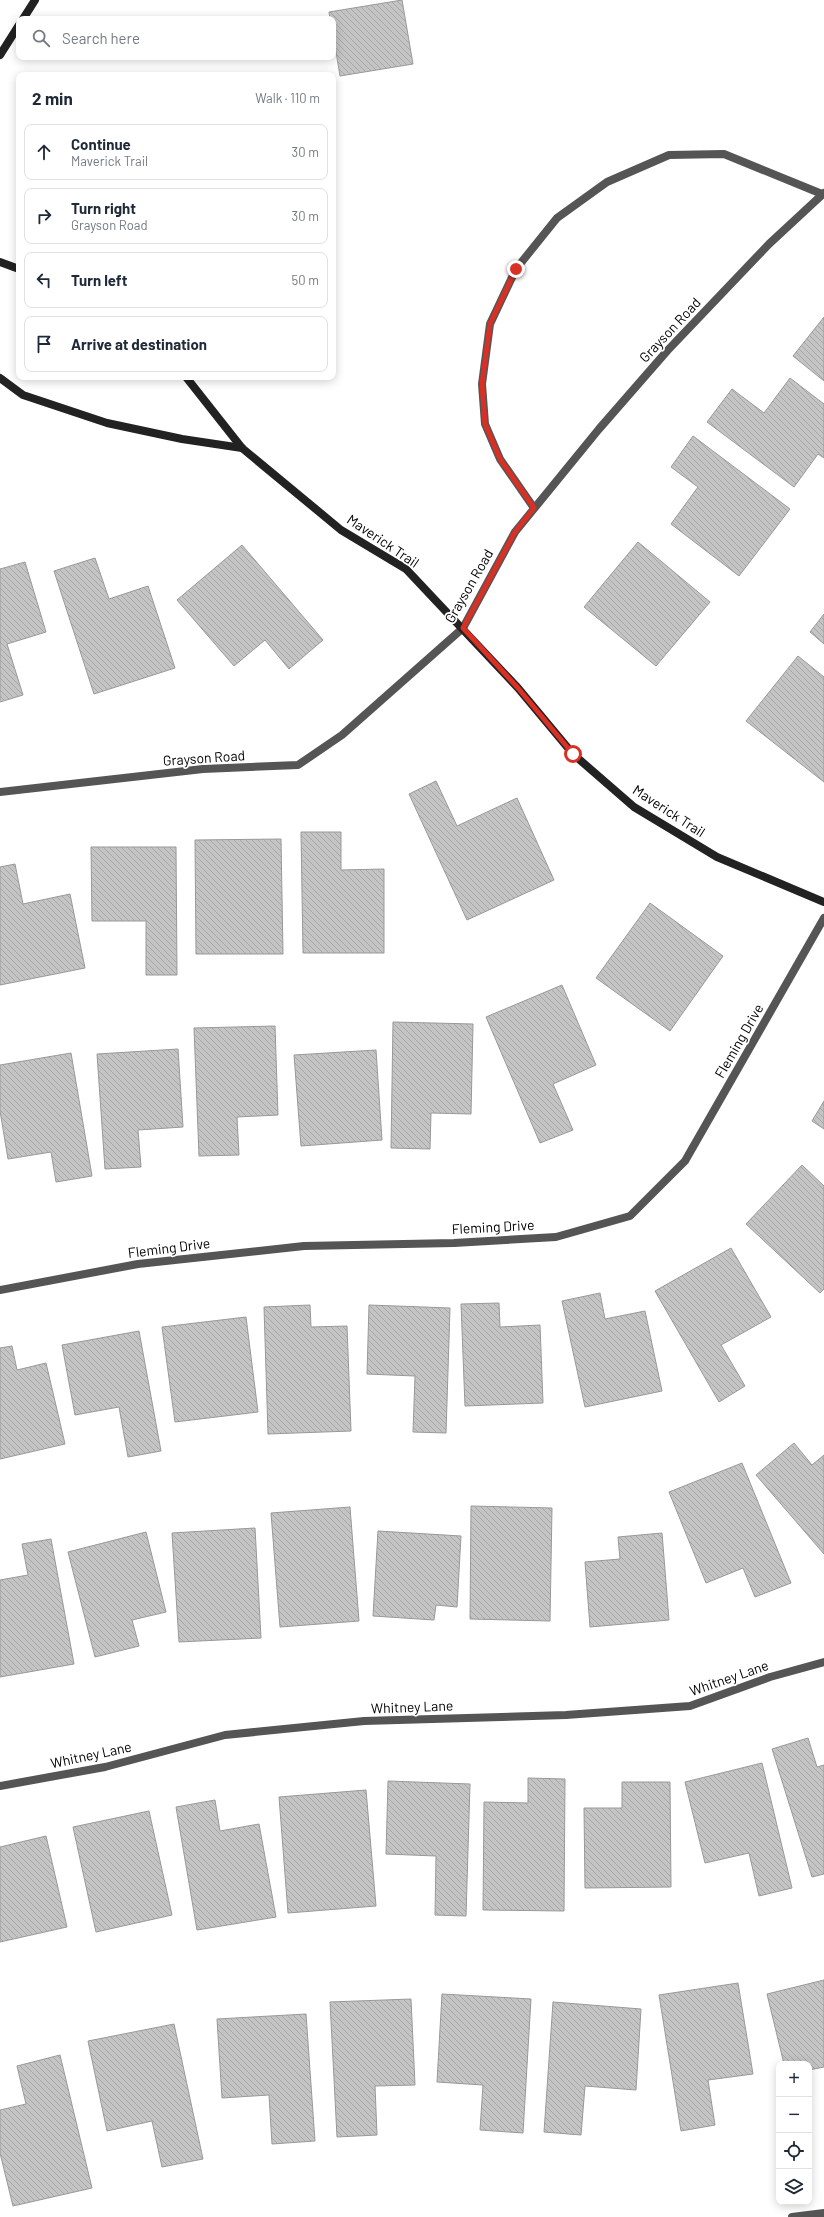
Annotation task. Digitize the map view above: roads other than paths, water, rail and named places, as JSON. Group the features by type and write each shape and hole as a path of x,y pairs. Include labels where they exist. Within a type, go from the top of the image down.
{"street":[{"path":"25,16 35,0"},
{"path":"0,55 16,30"},
{"path":"534,508 500,459 485,424 482,384 490,324 516,269 556,218 607,182 669,155 724,154 823,194"},
{"name":"Grayson Road","path":"0,792 202,769 298,766 342,736 463,628 515,532 598,429 668,350 769,244 823,194"},
{"path":"0,262 16,268"},
{"path":"0,378 23,395 107,423 182,439 242,448"},
{"name":"Maverick Trail","path":"188,380 242,448 341,530 406,569 518,688 573,754 634,807 717,857 824,902"},
{"name":"Fleming Drive","path":"0,1290 138,1264 304,1246 454,1243 556,1237 630,1216 685,1161 824,918"},
{"name":"Whitney Lane","path":"0,1786 105,1767 225,1735 364,1721 566,1715 690,1706 770,1677 824,1662"},
{"path":"792,2217 824,2213"}]}
